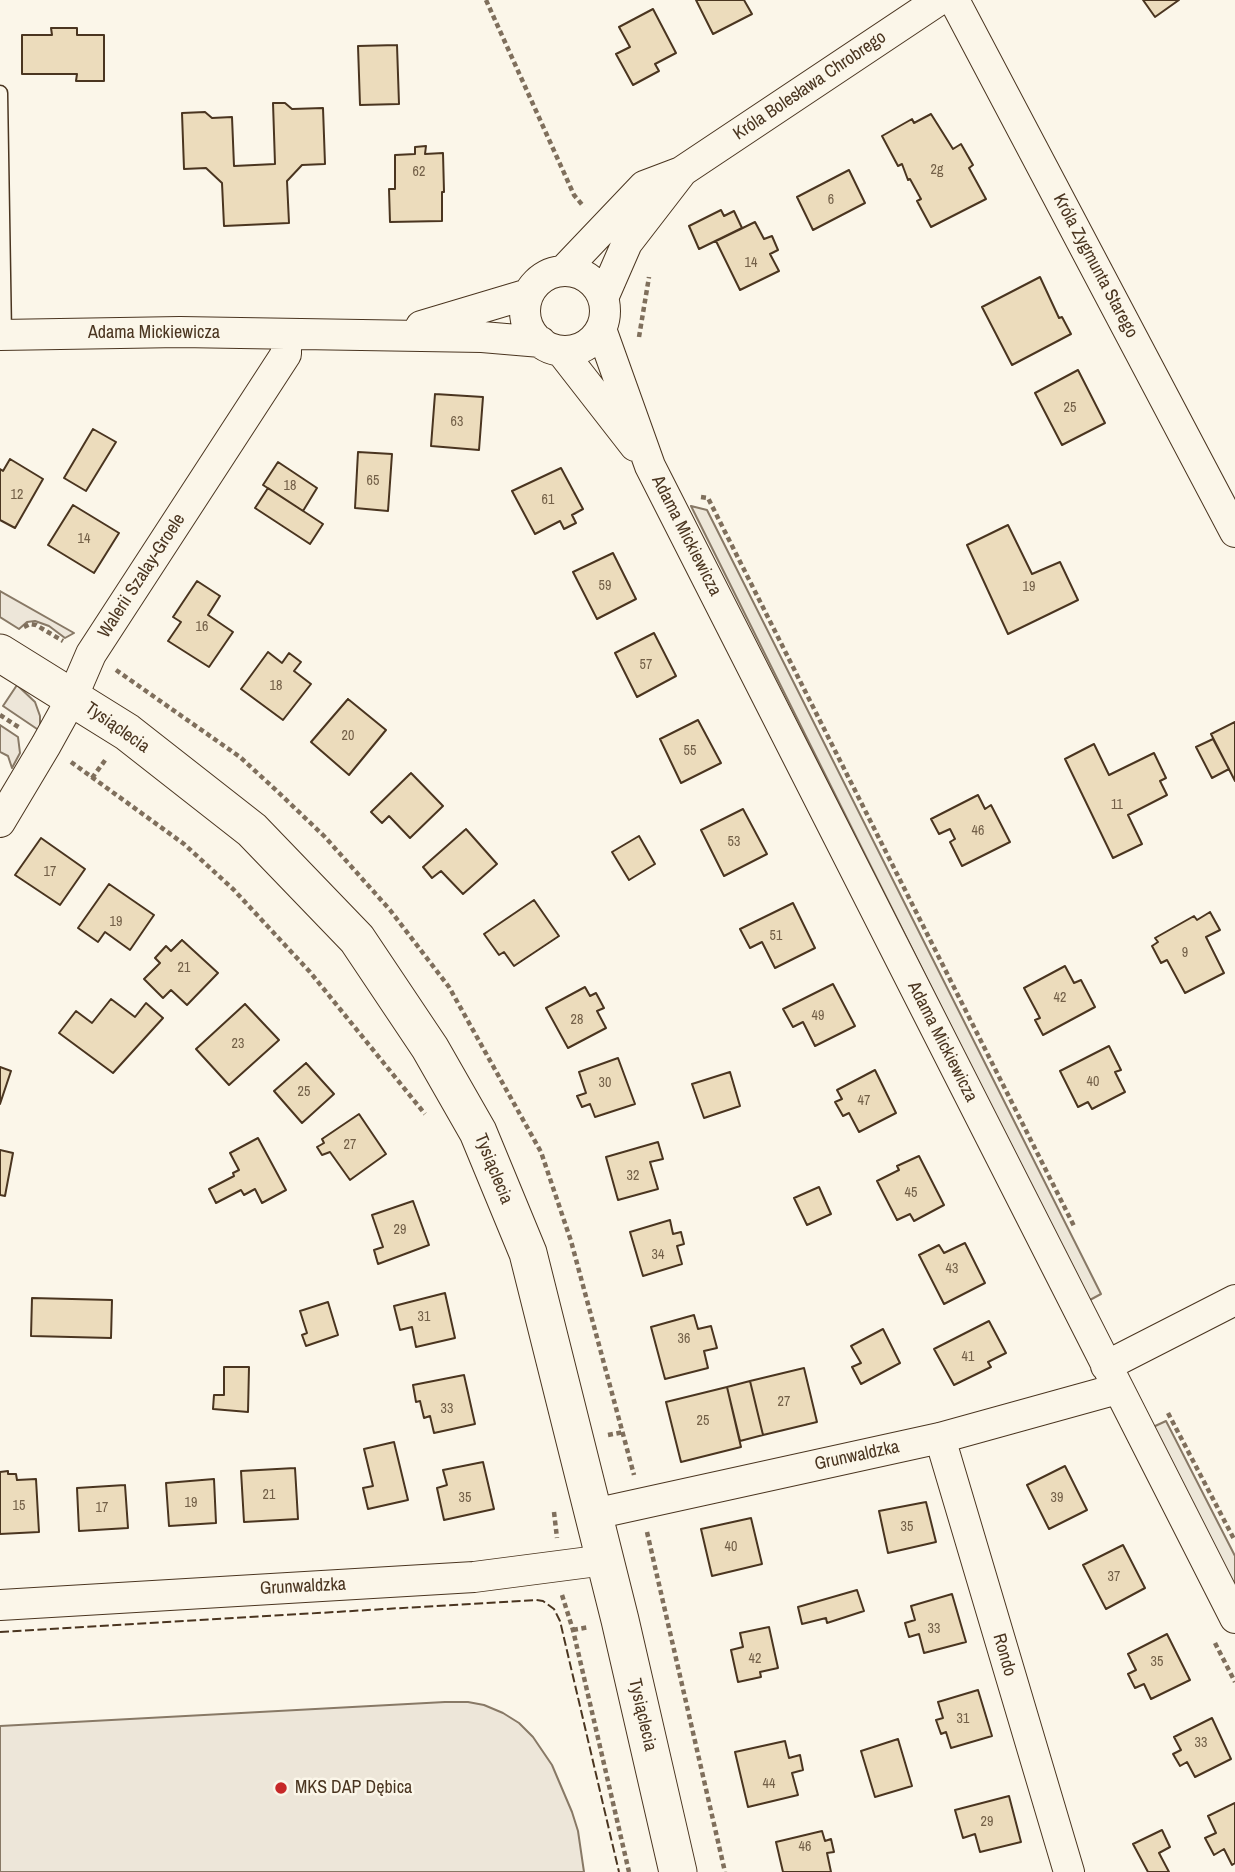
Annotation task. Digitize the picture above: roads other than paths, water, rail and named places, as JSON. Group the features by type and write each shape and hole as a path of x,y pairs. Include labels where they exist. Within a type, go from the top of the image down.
{"street":[{"name":"Króla Bolesława Chrobrego","path":"564,270 644,186 681,172 939,1"},
{"name":"Króla Zygmunta Starego","path":"939,1 1235,532"},
{"name":"Króla Bolesława Chrobrego","path":"603,298 626,243 681,172"},
{"path":"564,270 587,276 603,298 605,316 601,329 588,344 578,349 551,347 534,336 526,318 528,294 537,282 564,270"},
{"name":"Adama Mickiewicza","path":"392,335 528,294"},
{"name":"Adama Mickiewicza","path":"601,329 650,466 1112,1377 1223,1627"},
{"name":"Adama Mickiewicza","path":"2,335 180,332 392,335 482,337 551,347 650,466"},
{"name":"Walerii Szalay-Groele","path":"0,822 72,698 91,654 286,354 286,334"},
{"name":"Tysiąclecia","path":"10,643 72,698 127,732 252,830 357,939 430,1048 478,1132 527,1253 594,1514 678,1872"},
{"name":"Grunwaldzka","path":"594,1514 940,1438 1112,1377 1235,1300"},
{"name":"Rondo","path":"940,1438 1069,1872"},
{"name":"Grunwaldzka","path":"0,1605 474,1577 605,1560"}],"lane":[{"path":"0,93 2,335"}],"place":[{"name":"MKS DAP Dębica","path":"281,1788"}]}
